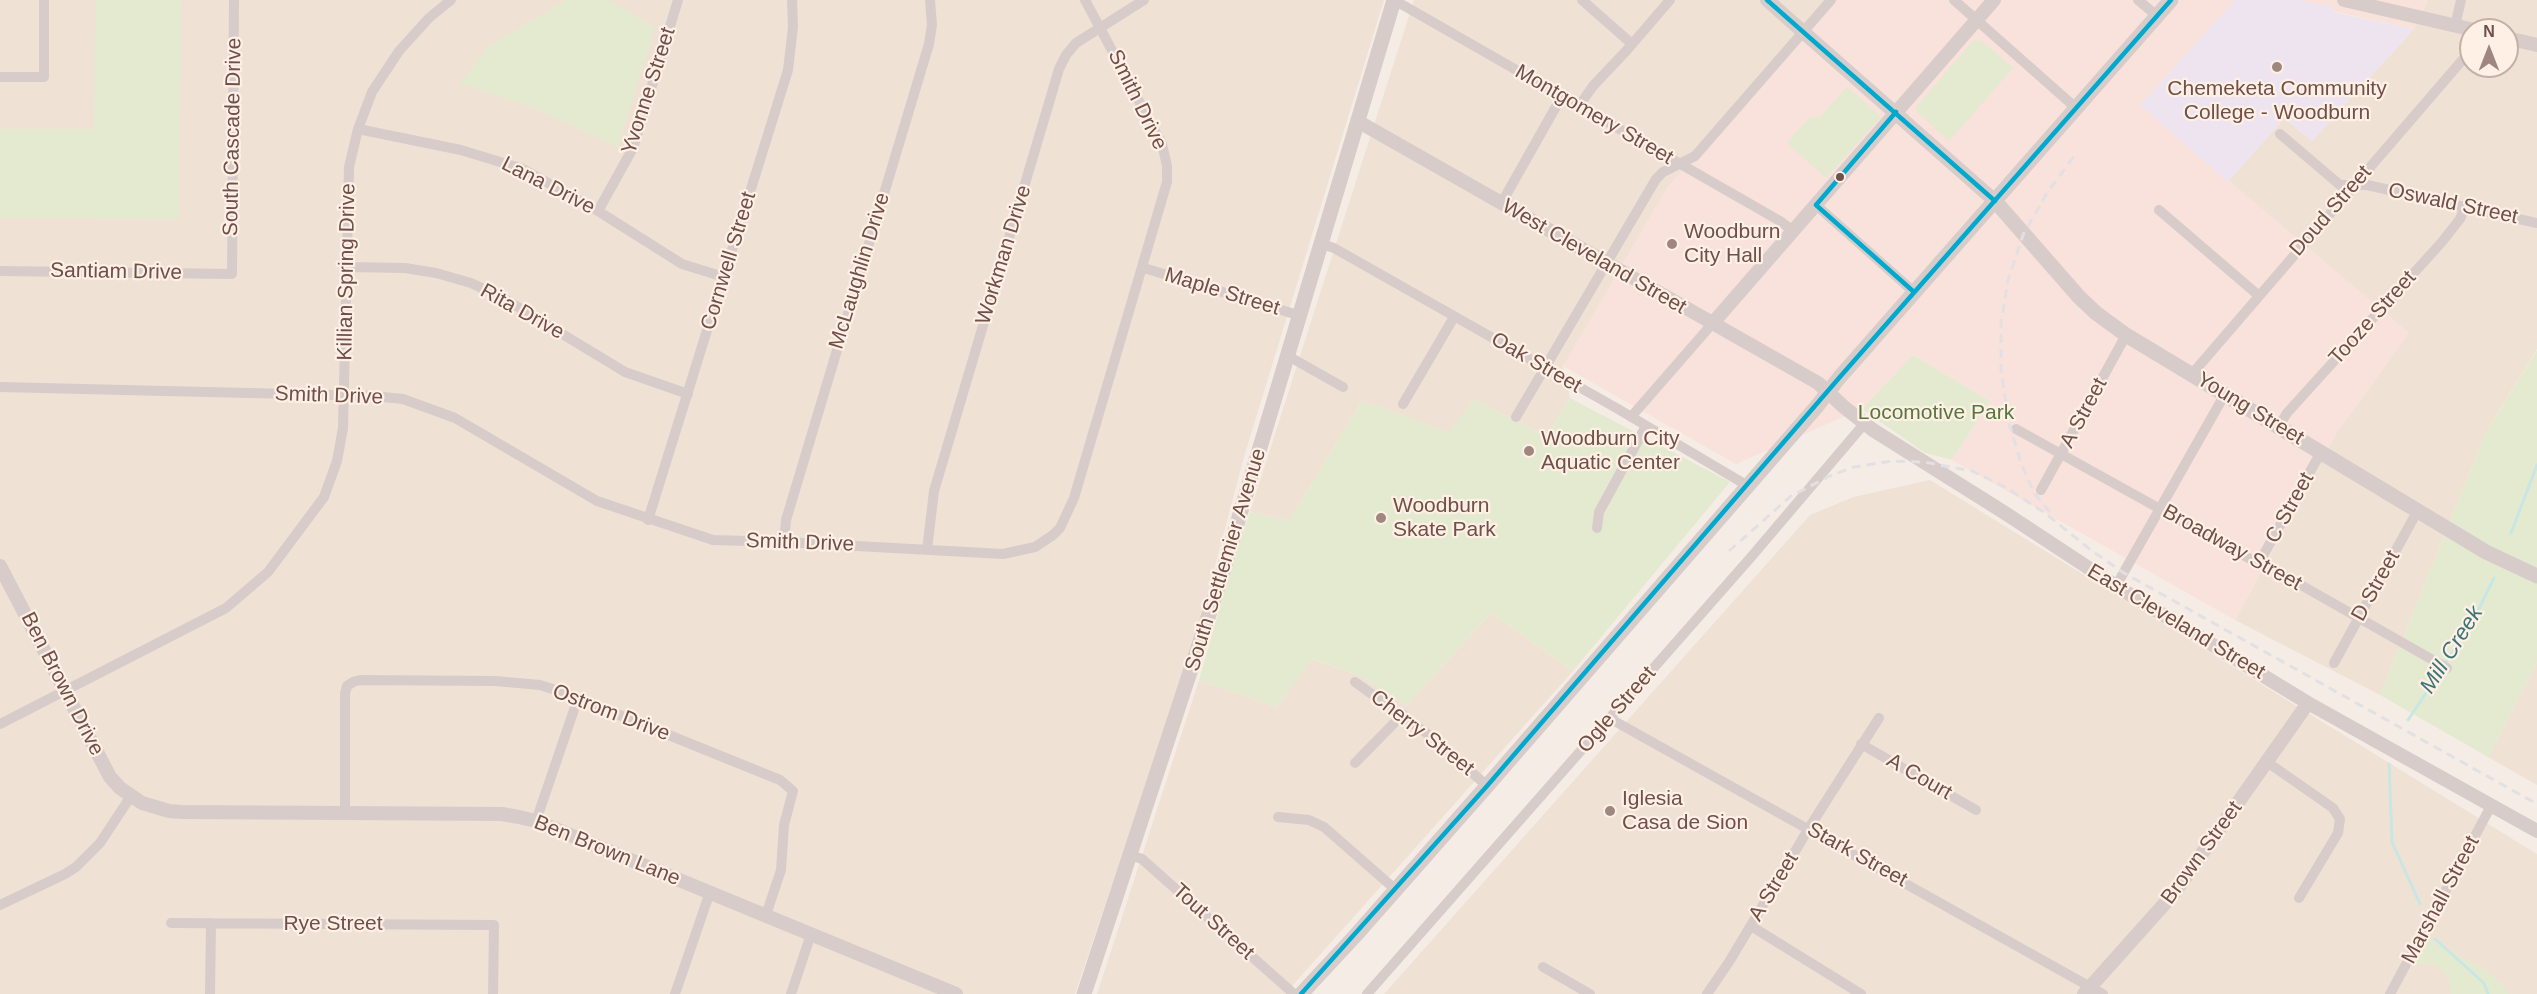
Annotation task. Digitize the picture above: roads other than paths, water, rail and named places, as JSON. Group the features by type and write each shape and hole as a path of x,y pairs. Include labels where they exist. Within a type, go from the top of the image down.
{"main road":[{"name":"South Settlemier Avenue","path":"1084,994 1209,615 1301,316 1394,0"},
{"path":"1301,994 1396,890 1914,292 2171,0"},
{"name":"Young Street","path":"1995,201 2079,297 2126,335 2486,552 2537,576"}],"street":[{"path":"0,77 44,77 44,0"},
{"name":"South Cascade Drive","path":"232,274 234,0"},
{"name":"Killian Spring Drive","path":"0,724 226,608 268,572 324,496 337,461 343,428 349,167 358,129 372,92 399,51 429,18 451,0"},
{"name":"Yvonne Street","path":"598,211 633,148 678,0"},
{"name":"Cornwell Street","path":"648,520 788,70 793,27 792,0"},
{"name":"McLaughlin Drive","path":"784,542 786,520 929,44 932,25 930,0"},
{"name":"Smith Drive","path":"0,387 403,399 455,418 597,501 713,540 1014,553 1043,543 1060,528 1074,498 1166,190 1167,166 1158,136 1085,0"},
{"name":"Workman Drive","path":"927,550 929,520 937,478 1059,69 1070,49 1144,0"},
{"name":"Montgomery Street","path":"1394,0 1780,221 1793,231"},
{"path":"1582,0 1632,44"},
{"path":"1579,106 1593,86 1670,0"},
{"path":"1767,0 1995,201"},
{"path":"1516,417 1656,180 1664,172 1695,156 1831,0"},
{"path":"1954,0 2076,108"},
{"path":"1631,417 1994,0"},
{"path":"2138,0 2157,16"},
{"path":"2344,0 2459,27"},
{"path":"2455,26 2461,0"},
{"path":"2519,41 2537,45"},
{"name":"Doud Street","path":"2192,374 2459,64"},
{"path":"1501,204 1562,96"},
{"name":"West Cleveland Street","path":"1359,122 1818,383 1828,392"},
{"name":"Lana Drive","path":"358,129 493,159 523,169 598,211 682,264 724,277"},
{"name":"Oswald Street","path":"2280,134 2340,186 2367,185 2537,223"},
{"path":"1816,205 1914,292"},
{"name":"Tooze Street","path":"2278,426 2287,413 2441,243 2460,219 2464,207"},
{"path":"2159,210 2258,295"},
{"name":"Oak Street","path":"1322,244 1334,248 1748,486"},
{"name":"Rita Drive","path":"346,267 405,268 436,273 471,283 503,298 625,372 688,394"},
{"name":"Maple Street","path":"1144,268 1301,316"},
{"name":"Santiam Drive","path":"0,271 232,274"},
{"path":"1403,404 1454,317"},
{"name":"A Street","path":"2041,489 2126,335"},
{"path":"1288,356 1343,387"},
{"name":"East Cleveland Street","path":"1828,392 1864,424 2116,586 2308,703 2537,831"},
{"path":"2116,586 2225,394"},
{"name":"Ogle Street","path":"1367,994 1759,548 1864,424"},
{"path":"1597,528 1599,512 1646,426"},
{"name":"Broadway Street","path":"2016,429 2447,668"},
{"name":"C Street","path":"2259,563 2321,453"},
{"name":"D Street","path":"2334,663 2418,510"},
{"name":"Ben Brown Drive","path":"0,566 110,777 131,796"},
{"name":"Ostrom Drive","path":"345,813 347,686 360,680 495,681 540,685 578,698 780,780 793,791 784,825 781,870 766,915"},
{"name":"Cherry Street","path":"1355,682 1403,714 1436,740 1487,786"},
{"path":"536,821 578,698"},
{"name":"Brown Street","path":"2093,992 2175,892 2308,703"},
{"path":"1355,762 1403,714"},
{"name":"Stark Street","path":"1609,718 1809,828 2093,992"},
{"name":"A Street","path":"1707,994 1879,718"},
{"name":"A Court","path":"1861,744 1976,810"},
{"path":"2267,762 2334,808 2340,819 2338,833 2299,898"},
{"path":"0,905 76,867 100,843 131,796"},
{"name":"Ben Brown Lane","path":"131,796 169,811 502,814 536,821 956,994"},
{"name":"Marshall Street","path":"2390,994 2491,806"},
{"path":"1278,817 1309,820 1324,827 1396,890"},
{"name":"Tout Street","path":"1130,855 1143,859 1294,994"},
{"path":"675,994 710,892"},
{"name":"Rye Street","path":"171,923 494,925 493,994"},
{"path":"210,994 211,923"},
{"path":"1751,926 1861,994"},
{"path":"791,994 811,934"},
{"path":"1543,967 1590,994"}],"waterway":[{"name":"Mill Creek","path":"2511,533 2537,465"},
{"name":"Mill Creek","path":"2445,663 2471,625 2494,578"},
{"name":"Mill Creek","path":"2408,720 2442,669"},
{"name":"Mill Creek","path":"2389,764 2392,842 2420,904"},
{"name":"Mill Creek","path":"2435,939 2484,983 2488,994"}],"railway":[{"path":"2050,512 2034,493 2021,463 2009,423 2001,369 2001,324 2008,280 2023,235 2047,193 2075,155"},
{"path":"1729,551 1791,496 1830,476 1854,467 1892,461 1924,462 1972,471 2005,487 2045,513 2092,551 2124,573 2537,804"}],"place":[{"name":"Chemeketa Community College - Woodburn","path":"2277,67"},
{"name":"Woodburn City Hall","path":"1672,244"},
{"name":"Woodburn City Aquatic Center","path":"1529,451"},
{"name":"Woodburn Skate Park","path":"1381,518"},
{"name":"Iglesia Casa de Sion","path":"1610,811"}],"park label":[{"name":"Locomotive Park","path":"1936,413"}]}
